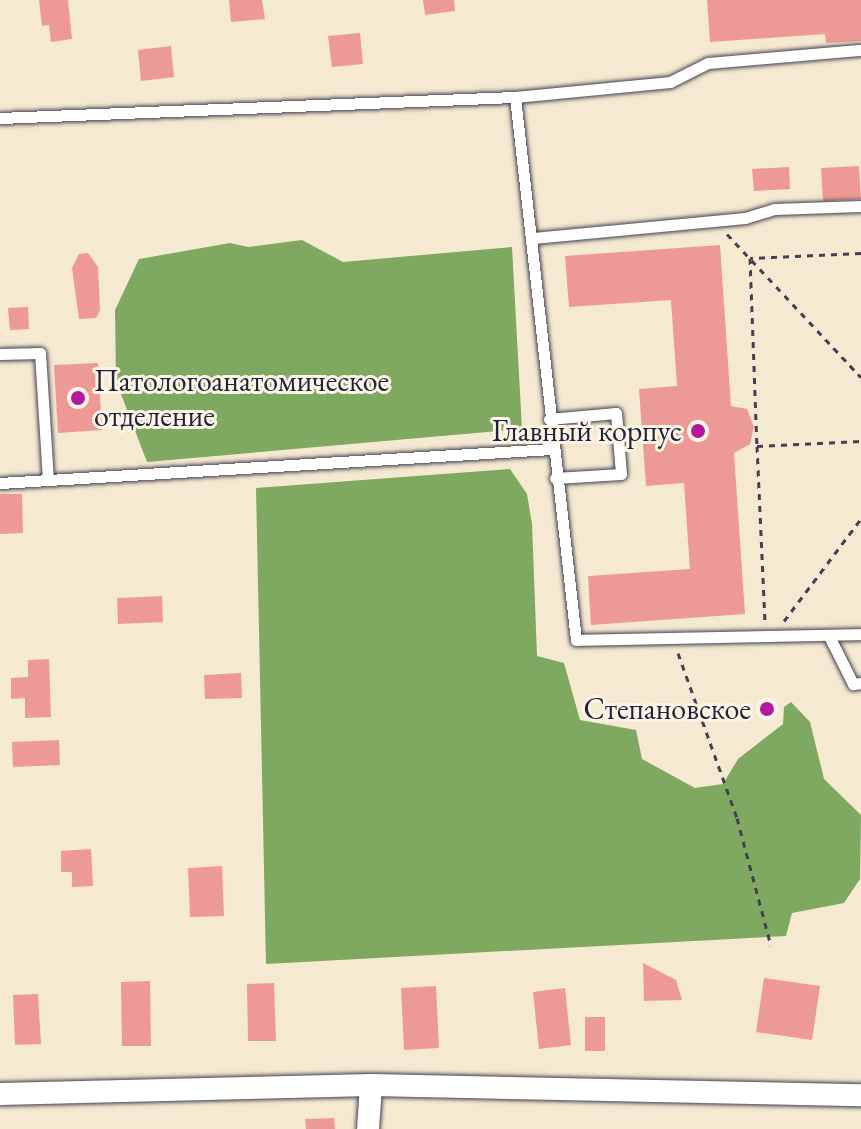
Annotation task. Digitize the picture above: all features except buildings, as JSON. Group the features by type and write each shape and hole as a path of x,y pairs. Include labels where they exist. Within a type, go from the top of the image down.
{"street":[{"path":"368,1129 371,1085"},
{"path":"0,1094 371,1085 861,1095"}],"lane":[{"path":"0,118 515,97 670,82 708,63 861,50"},
{"path":"515,97 533,238 551,449 576,640 861,634"},
{"path":"533,238 715,221 774,209 861,206"},
{"path":"0,354 40,353 48,480"},
{"path":"549,419 616,413 621,474 555,478"},
{"path":"0,483 551,449"},
{"path":"829,636 853,684 861,683"}],"path":[{"path":"715,221 861,377"},
{"path":"750,258 861,253"},
{"path":"750,258 757,446 769,637"},
{"path":"757,446 861,441"},
{"path":"769,637 861,519"},
{"path":"680,659 737,818 771,946"}],"green space":[{"path":"302,240 343,262 512,247 522,429 147,462 116,381 115,310 139,259 230,243 248,247"},
{"path":"510,469 527,494 532,524 537,656 564,663 580,720 636,730 642,759 695,788 723,784 738,759 783,724 784,707 791,702 810,722 824,779 861,815 860,879 844,903 792,913 786,936 266,964 256,488"}],"place":[{"name":"Патологоанатомическое отделение","path":"78,398"},
{"name":"Главный корпус","path":"698,431"},
{"name":"Степановское","path":"767,709"}]}
